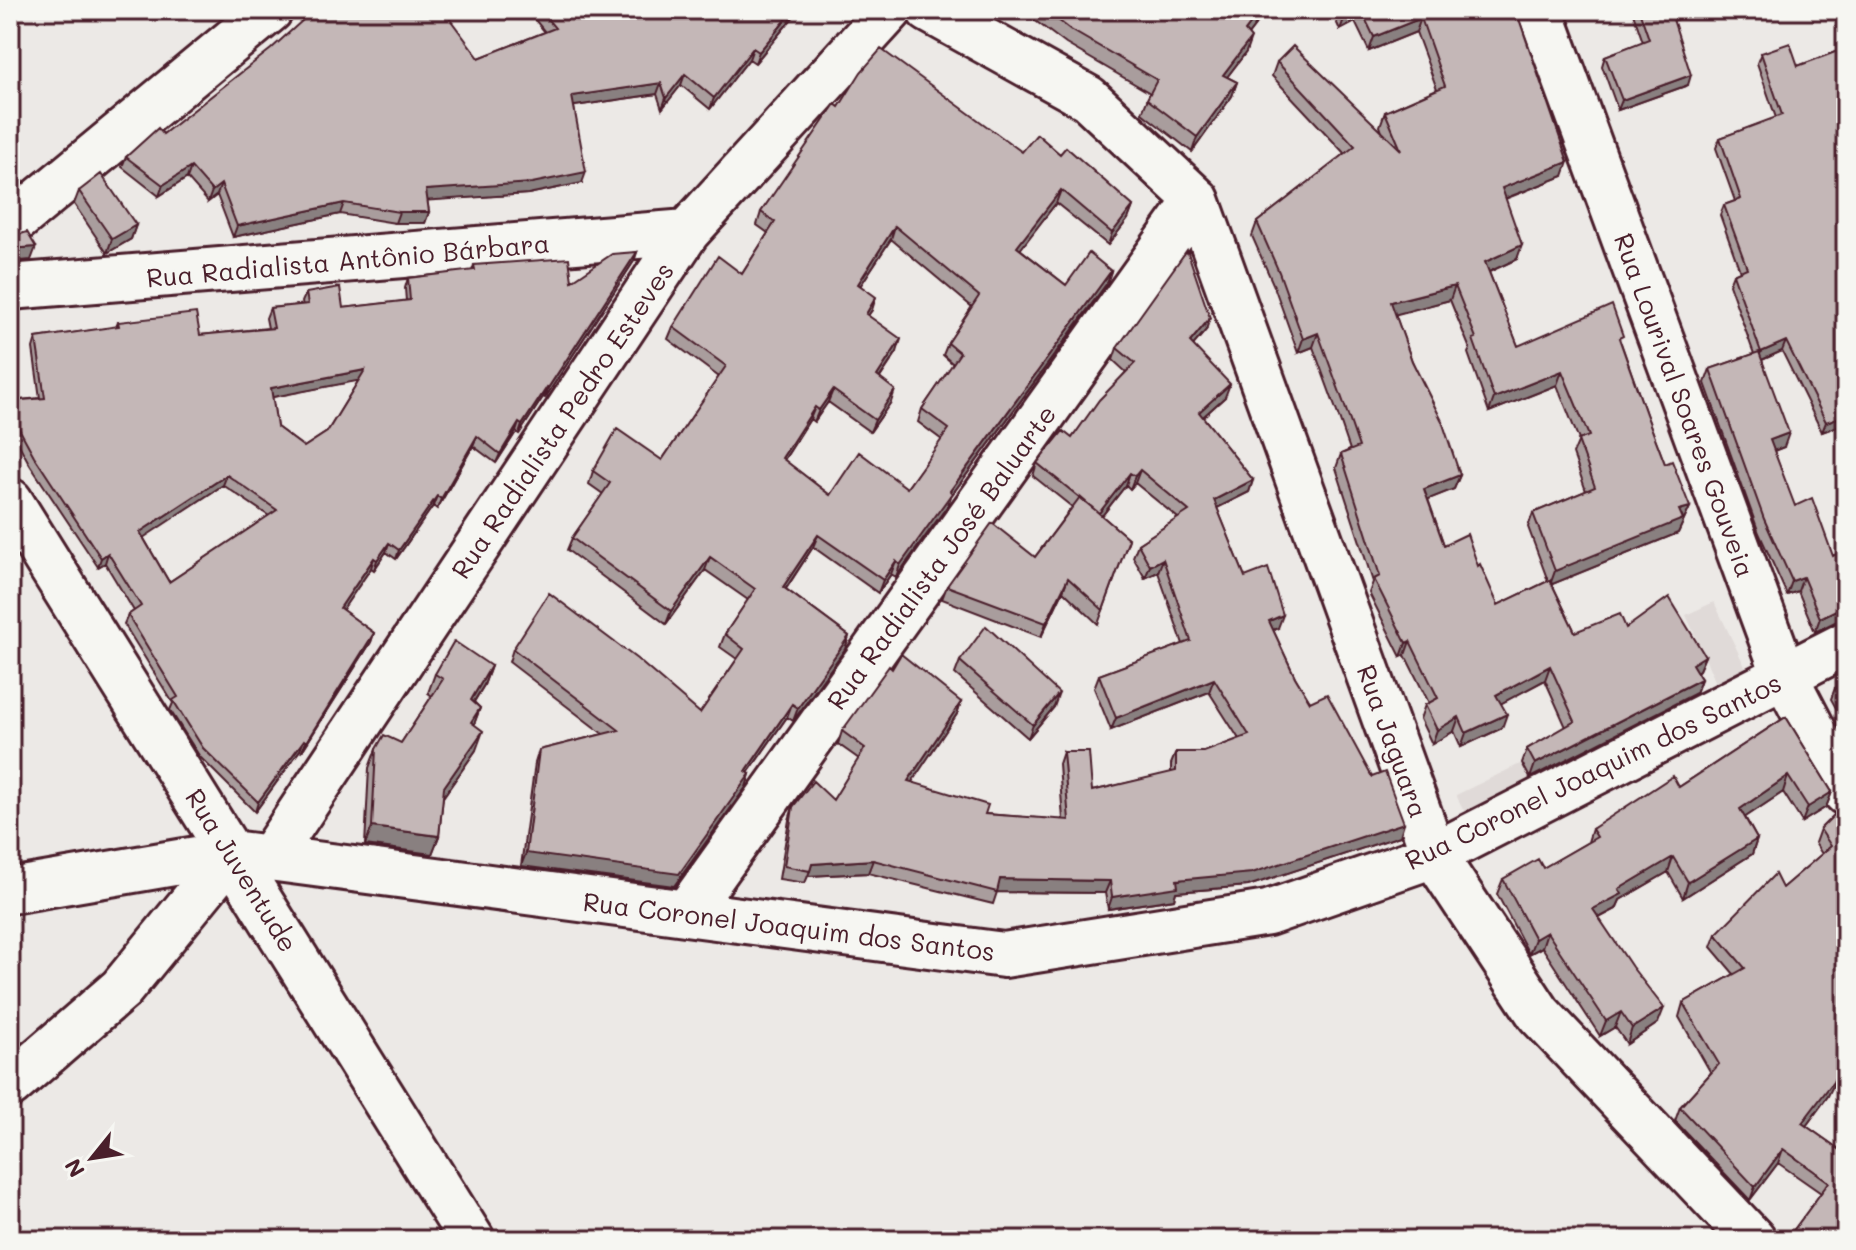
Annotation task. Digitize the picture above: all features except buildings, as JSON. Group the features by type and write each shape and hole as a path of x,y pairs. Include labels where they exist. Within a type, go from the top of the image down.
{"street":[{"path":"10,225 270,10"},
{"name":"Rua Radialista Pedro Esteves","path":"250,856 687,232 890,10"},
{"path":"929,10 1088,98 1197,200"},
{"name":"Rua Lourival Soares Gouveia","path":"1540,10 1785,676 1846,793"},
{"name":"Rua Jaguara","path":"1197,200 1434,855 1539,1014 1753,1240"},
{"name":"Rua Radialista José Baluarte","path":"686,913 1197,200"},
{"name":"Rua Radialista Antônio Bárbara","path":"10,287 687,232"},
{"name":"Rua Juventude","path":"10,503 250,856 472,1240"},
{"name":"Rua Coronel Joaquim dos Santos","path":"10,891 250,856 1004,955 1268,913 1434,855 1846,644"},
{"path":"10,1085 121,989 250,856"}],"shaded area":[{"path":"1714,602 1750,677 1720,692 1686,615"},
{"path":"1522,763 1540,801 1476,834 1456,795"}]}
